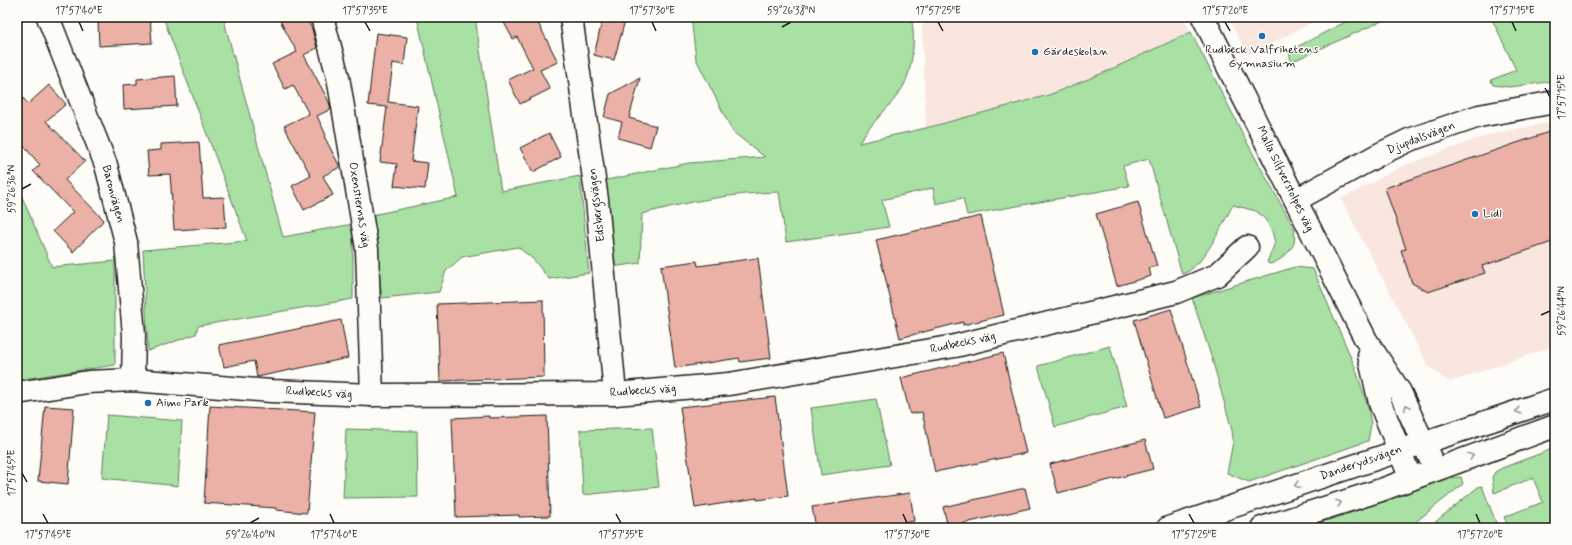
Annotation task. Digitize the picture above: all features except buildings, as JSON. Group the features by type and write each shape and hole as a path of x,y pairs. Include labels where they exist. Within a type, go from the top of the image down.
{"street":[{"name":"Baronvägen","path":"48,17 106,165 126,242 134,335 134,380"},
{"name":"Oxenstiernas väg","path":"322,17 338,77 367,249 372,395"},
{"name":"Edsbergsvägen","path":"571,17 597,200 615,394"},
{"name":"Malla Silfverstolpes väg","path":"1203,17 1366,340 1400,392 1435,469"},
{"name":"Djupdalsvägen","path":"1296,200 1378,155 1409,140 1479,116 1555,102"},
{"name":"Rudbecks väg","path":"17,394 88,382 134,380 271,390 372,395 615,394 729,384 956,346 1176,292 1217,275 1247,247"},
{"name":"Malla Silfverstolpes väg","path":"1366,340 1380,403 1411,479"},
{"name":"Danderydsvägen","path":"1168,528 1555,399"},
{"path":"1262,528 1411,479 1555,426"}],"shaded area":[{"name":"Gärdeskolan","path":"921,17 1183,17 1191,32 1103,73 1049,95 926,128"},
{"name":"Rudbeck Valfrihetens Gymnasium","path":"1228,17 1323,17 1248,55"},
{"path":"1555,121 1555,346 1450,382 1429,367 1341,199 1403,166 1488,135"}],"green space":[{"path":"163,17 223,17 283,237 353,224 353,299 198,326 196,334 148,351 143,250 247,241"},
{"path":"417,17 475,17 501,191 580,176 589,273 549,279 533,259 518,247 462,257 446,271 439,292 382,298 372,215 458,197"},
{"path":"691,17 911,17 913,25 913,52 906,80 893,101 859,143 926,128 1049,95 1103,73 1191,32 1251,150 1295,230 1294,243 1284,256 1276,262 1269,264 1267,262 1275,243 1272,231 1265,219 1256,211 1233,205 1205,255 1190,270 1182,274 1149,159 1123,166 1129,186 967,215 963,198 936,204 933,188 882,200 889,227 786,242 779,192 744,194 693,202 642,214 640,263 612,267 602,181 689,163 765,157 733,132 696,59"},
{"path":"1355,17 1391,17 1291,62 1289,51"},
{"path":"1491,17 1555,17 1555,81 1510,87 1493,85 1491,80 1516,70"},
{"path":"17,185 52,267 115,261 115,365 17,380"},
{"path":"1295,267 1313,269 1355,367 1368,407 1371,424 1368,441 1249,482 1227,473 1233,442 1232,430 1212,359 1192,298"},
{"path":"1110,346 1127,407 1055,427 1038,366"},
{"path":"876,399 890,465 821,475 811,408"},
{"path":"107,415 182,421 178,486 102,478"},
{"path":"652,428 659,487 583,495 580,430"},
{"path":"346,429 417,431 418,497 343,498"},
{"path":"1555,448 1555,528 1509,528 1504,517 1543,502 1533,478 1494,493 1492,477 1495,472 1502,468"},
{"path":"1461,477 1463,484 1408,528 1301,528 1348,514 1445,478"},
{"path":"1482,486 1498,528 1428,528 1478,487"}],"place":[{"name":"Rudbeck Valfrihetens Gymnasium","path":"1262,36"},
{"name":"Gärdeskolan","path":"1035,52"},
{"name":"Lidl","path":"1475,214"},
{"name":"Aimo Park","path":"148,403"}]}
